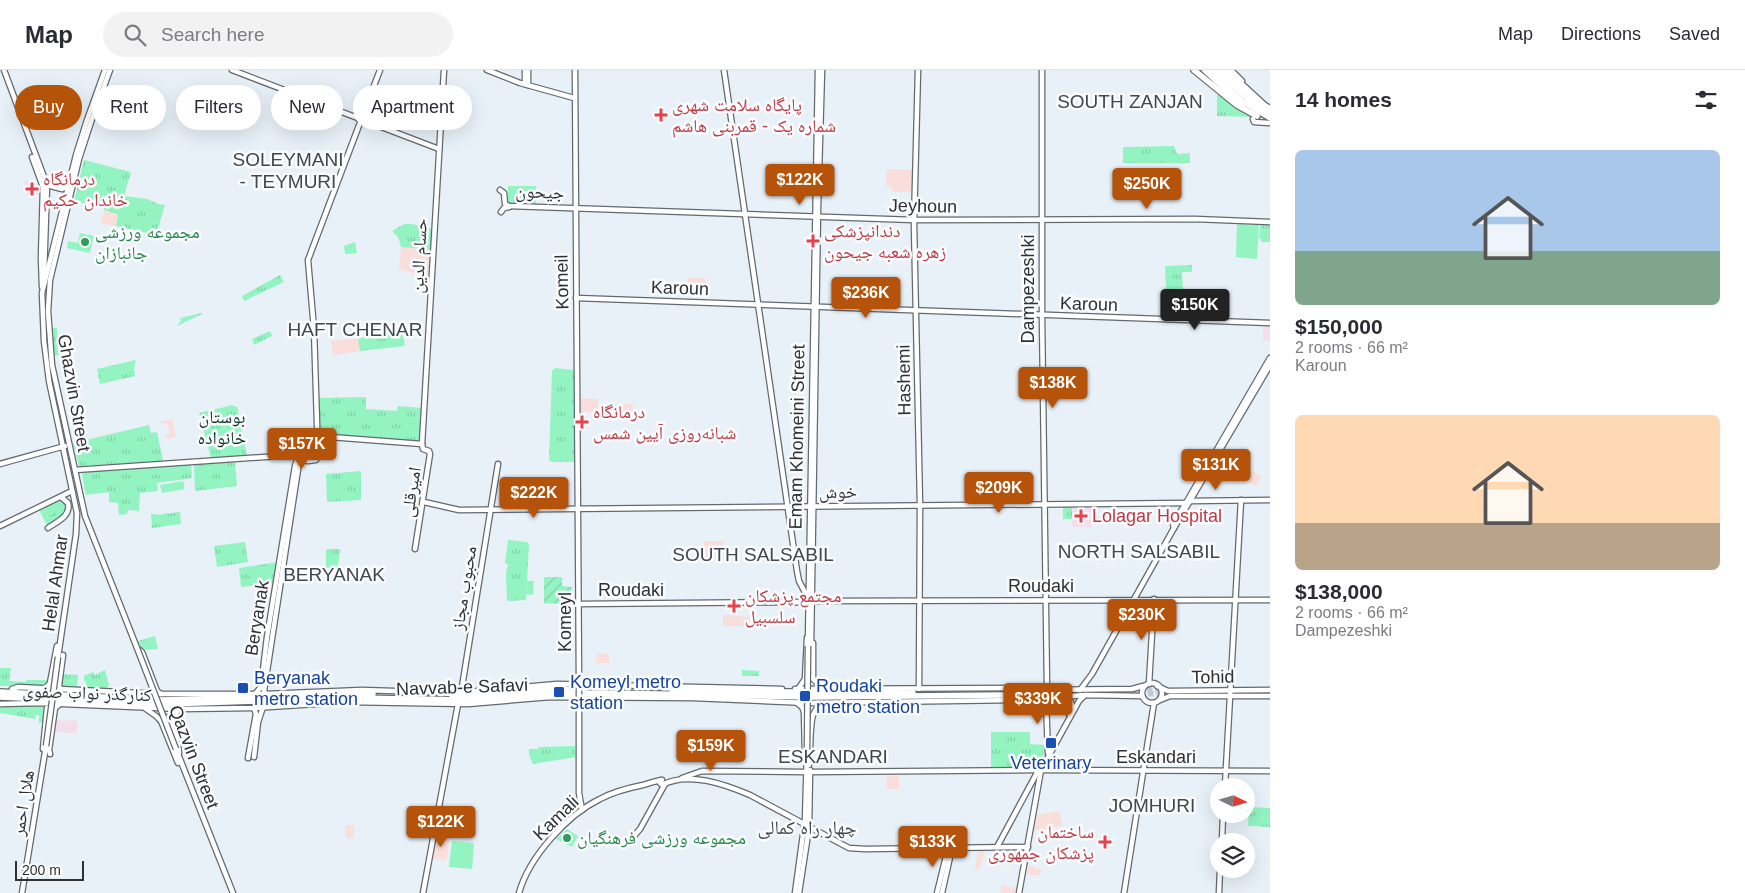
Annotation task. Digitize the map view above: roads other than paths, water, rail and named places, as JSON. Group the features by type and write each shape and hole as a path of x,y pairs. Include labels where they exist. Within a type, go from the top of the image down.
{"highway":[{"path":"1194,70 1255,119"},
{"path":"1209,70 1242,102 1270,120"},
{"path":"1216,70 1249,100 1270,110"},
{"path":"1226,70 1263,104"},
{"path":"554,689 563,685"},
{"path":"892,693 902,688"},
{"path":"0,690 12,689 30,693"},
{"path":"0,690 162,700 357,694 457,696 554,689 873,695 1005,694"},
{"path":"861,689 873,695 891,700"},
{"path":"851,701 873,695 892,693 913,694"},
{"path":"0,699 166,704 352,698 468,700 559,694 862,697"},
{"path":"559,694 570,697"}],"main road":[{"path":"4,70 46,186 47,279"},
{"name":"Ghazvin Street","path":"77,513 50,353 47,279 66,193 86,120 105,70"},
{"name":"Ghazvin Street","path":"89,527 75,470 66,446 49,381 44,342 42,293 85,140 110,70"},
{"path":"232,70 353,116"},
{"path":"374,85 380,70"},
{"name":"حسام الدین","path":"422,444 444,70"},
{"path":"488,70 526,84 574,98"},
{"path":"526,70 526,84"},
{"name":"Komeil","path":"575,70 576,298"},
{"path":"724,70 797,574 808,602"},
{"name":"Emam Khomeini Street","path":"799,893 807,826 810,646 808,602 811,547 818,70"},
{"name":"Emam Khomeini Street","path":"816,206 822,70"},
{"name":"Hashemi","path":"918,70 914,220 920,505 919,689"},
{"name":"Dampezeshki","path":"1042,70 1042,316 1047,688"},
{"path":"1204,70 1255,119 1270,120"},
{"path":"1222,70 1250,96 1263,104"},
{"path":"1231,70 1270,110"},
{"path":"75,470 294,455 301,458 314,454 317,449 315,336 308,260 358,130"},
{"path":"391,130 440,149"},
{"path":"32,158 43,187 42,293"},
{"path":"46,186 62,189 68,186"},
{"path":"46,192 51,189 66,193"},
{"name":"جیحون","path":"500,190 504,193 504,202 508,206 575,208"},
{"name":"جیحون","path":"501,212 506,207 575,208"},
{"name":"Jeyhoun","path":"575,208 914,220 1195,220 1270,222"},
{"name":"Karoun","path":"576,298 1270,323"},
{"name":"Komeyl","path":"576,298 579,793 582,810"},
{"name":"Emam Khomeini Street","path":"811,506 815,407 814,307"},
{"path":"1080,690 1092,674 1174,528 1174,524 1270,358"},
{"path":"1242,408 1270,364"},
{"path":"815,407 821,412"},
{"path":"414,444 422,435"},
{"path":"317,436 422,444"},
{"name":"امیرقلی","path":"415,549 424,502 430,452 423,449 422,444"},
{"path":"0,464 66,446"},
{"name":"Beryanak","path":"255,694 260,690 261,686 296,462 301,458"},
{"path":"161,464 166,460 192,462"},
{"name":"محبوب مجاز","path":"462,687 498,464"},
{"path":"0,526 72,491"},
{"path":"48,528 69,511 68,503 61,497"},
{"path":"1226,778 1241,500"},
{"name":"خوش","path":"424,502 454,510 1270,500"},
{"name":"Helal Ahmar","path":"61,656 61,638 76,534 77,513"},
{"path":"266,694 264,692 268,660 288,521"},
{"path":"76,534 81,527 89,527"},
{"name":"Qazvin Street","path":"89,527 233,893"},
{"name":"Roudaki","path":"578,604 1134,599 1270,600"},
{"path":"1149,684 1154,599"},
{"path":"798,689 805,679 809,631"},
{"path":"805,679 808,683 812,682 813,679 813,641 809,631"},
{"path":"45,689 50,683 56,651 61,638"},
{"path":"137,648 142,652 157,691 161,694"},
{"path":"59,687 61,656"},
{"name":"هلال احمر","path":"22,893 61,656"},
{"path":"813,679 824,689"},
{"path":"50,683 51,687 59,687"},
{"name":"Navvab-e Safavi","path":"266,694 362,690 456,693 557,684 798,689 981,688 1036,690 1132,689 1143,686"},
{"path":"1149,684 1157,686 1162,692 1160,700 1154,703 1148,702 1142,696 1141,690 1143,686 1149,684"},
{"name":"Tohid","path":"1157,686 1168,691 1270,696"},
{"path":"12,689 18,687 45,689 59,687"},
{"name":"کنارگذر نواب صفوی","path":"59,687 161,694 266,694"},
{"path":"456,693 462,687 468,692"},
{"path":"974,699 1021,698 1024,695 1020,691 981,688"},
{"path":"1025,689 1072,690"},
{"path":"1108,695 1109,689"},
{"name":"Tohid","path":"1160,700 1170,696 1270,690"},
{"name":"Navvab-e Safavi","path":"263,707 353,702 458,704 550,697 830,702 1033,699 1108,695 1142,696"},
{"path":"1019,893 1040,770 1071,711 1071,702 1063,696"},
{"path":"997,847 1079,701 1085,696"},
{"path":"1033,699 1046,701 1048,753"},
{"path":"796,702 802,707 804,716 804,750 808,765"},
{"path":"808,765 812,752 812,716 820,706 830,702"},
{"path":"40,703 47,708"},
{"name":"کنارگذر نواب صفوی","path":"0,704 40,703 180,709 263,707"},
{"path":"1124,893 1154,703"},
{"path":"50,754 55,708 62,704"},
{"path":"423,893 458,704"},
{"path":"47,708 51,705 55,708"},
{"path":"254,756 260,715 263,707"},
{"path":"44,753 47,708"},
{"path":"145,708 161,721 180,769"},
{"path":"248,758 256,714 254,708"},
{"path":"171,726 173,716 180,709"},
{"path":"804,716 809,712 812,716"},
{"path":"161,721 162,718 167,716 178,744 180,759"},
{"name":"Eskandari","path":"691,774 702,771 1270,771"},
{"name":"Emam Khomeini Street","path":"794,893 807,826 808,772"},
{"name":"Kamali","path":"664,782 687,778 691,774"},
{"name":"Kamali","path":"519,893 526,876 540,853 565,824 582,810 599,799 617,792 648,784 676,780 695,780 718,784 750,795 848,847 865,849 1028,847"},
{"path":"634,836 640,829 664,782"},
{"path":"1026,793 1032,792 1036,795"},
{"path":"796,820 802,817 806,811"},
{"path":"937,893 950,848"},
{"path":"942,893 950,848"},
{"path":"1219,893 1220,878"}],"tunnel":[{"path":"1130,690 1165,690"},
{"path":"1005,692 1040,692"},
{"path":"1097,693 1178,694"},
{"path":"1037,695 1078,694"}],"place":[{"name":"پایگاه سلامت شهری شماره یک - قمربنی هاشم","path":"661,115"},
{"name":"درمانگاه خاندان حکیم","path":"32,189"},
{"name":"دندانپزشکی زهره شعبه جیحون","path":"813,241"},
{"name":"مجموعه ورزشی جانبازان","path":"85,242"},
{"name":"درمانگاه شبانه‌روزی آیین شمس","path":"582,422"},
{"name":"Lolagar Hospital","path":"1081,516"},
{"name":"مجتمع پزشکان سلسبیل","path":"734,606"},
{"name":"Beryanak metro station","path":"243,688"},
{"name":"Komeyl metro station","path":"559,692"},
{"name":"Roudaki metro station","path":"805,696"},
{"name":"Veterinary","path":"1051,743"},
{"name":"مجموعه ورزشی فرهنگیان","path":"567,838"},
{"name":"ساختمان پزشکان جمهوری","path":"1105,842"}],"district":[{"name":"SOUTH ZANJAN","path":"1130,101"},
{"name":"SOLEYMANI - TEYMURI","path":"288,170"},
{"name":"HAFT CHENAR","path":"355,329"},
{"name":"NORTH SALSABIL","path":"1139,551"},
{"name":"SOUTH SALSABIL","path":"753,554"},
{"name":"BERYANAK","path":"334,574"},
{"name":"ESKANDARI","path":"833,756"},
{"name":"JOMHURI","path":"1152,805"},
{"name":"چهار راه کمالی","path":"807,827"}],"park label":[{"name":"بوستان خانواده","path":"222,427"}]}
